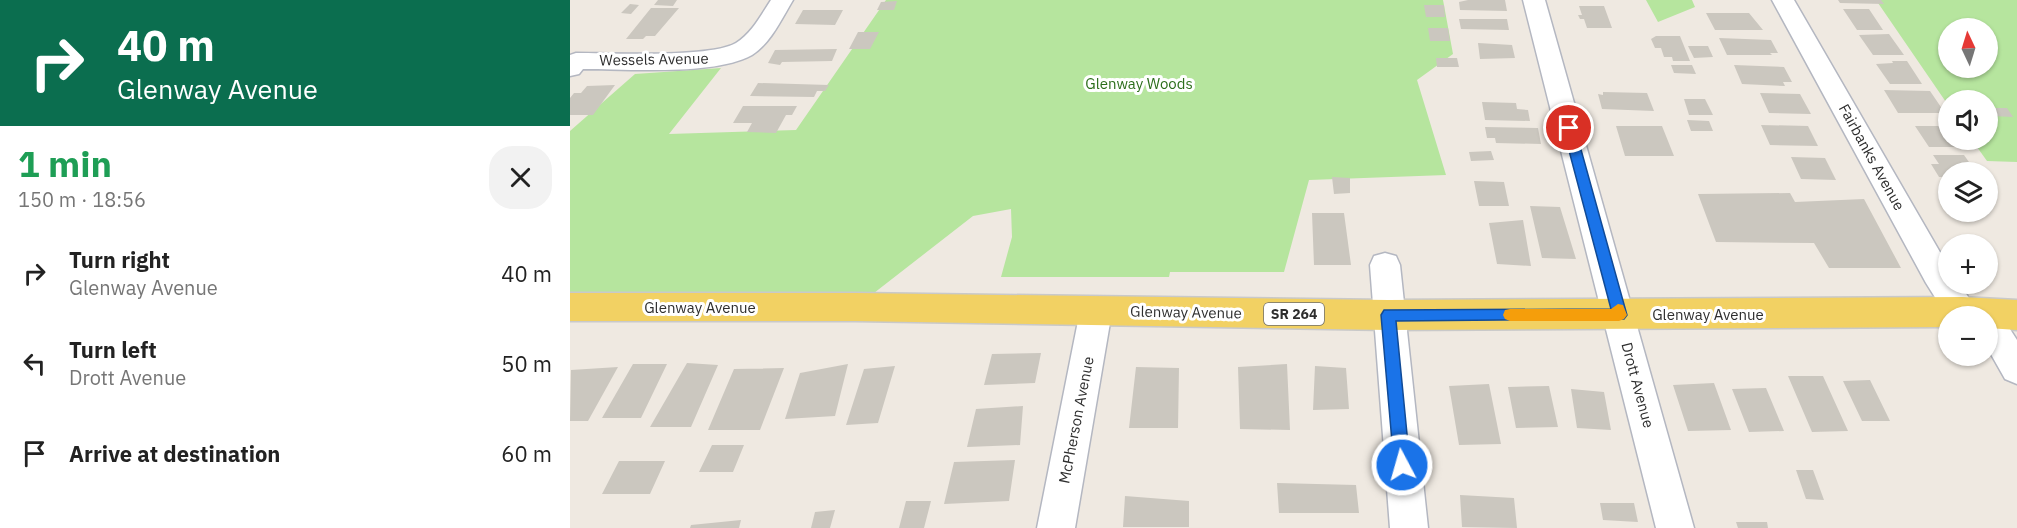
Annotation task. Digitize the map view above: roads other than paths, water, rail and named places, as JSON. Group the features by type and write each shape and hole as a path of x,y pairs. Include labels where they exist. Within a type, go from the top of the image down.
{"main road":[{"name":"Glenway Avenue","path":"572,310 1938,316"},
{"name":"Glenway Avenue","path":"1998,316 2017,315"}],"street":[{"name":"Wessels Avenue","path":"570,68 576,61 715,58 740,51 762,31 782,0"},
{"name":"Drott Avenue","path":"1534,0 1675,528"},
{"name":"Fairbanks Avenue","path":"1783,0 1937,274 1970,306"},
{"path":"1385,265 1409,528"},
{"name":"McPherson Avenue","path":"1056,528 1096,311"},
{"name":"Fairbanks Avenue","path":"1998,342 2017,369"}],"park label":[{"name":"Glenway Woods","path":"1139,83"}]}
